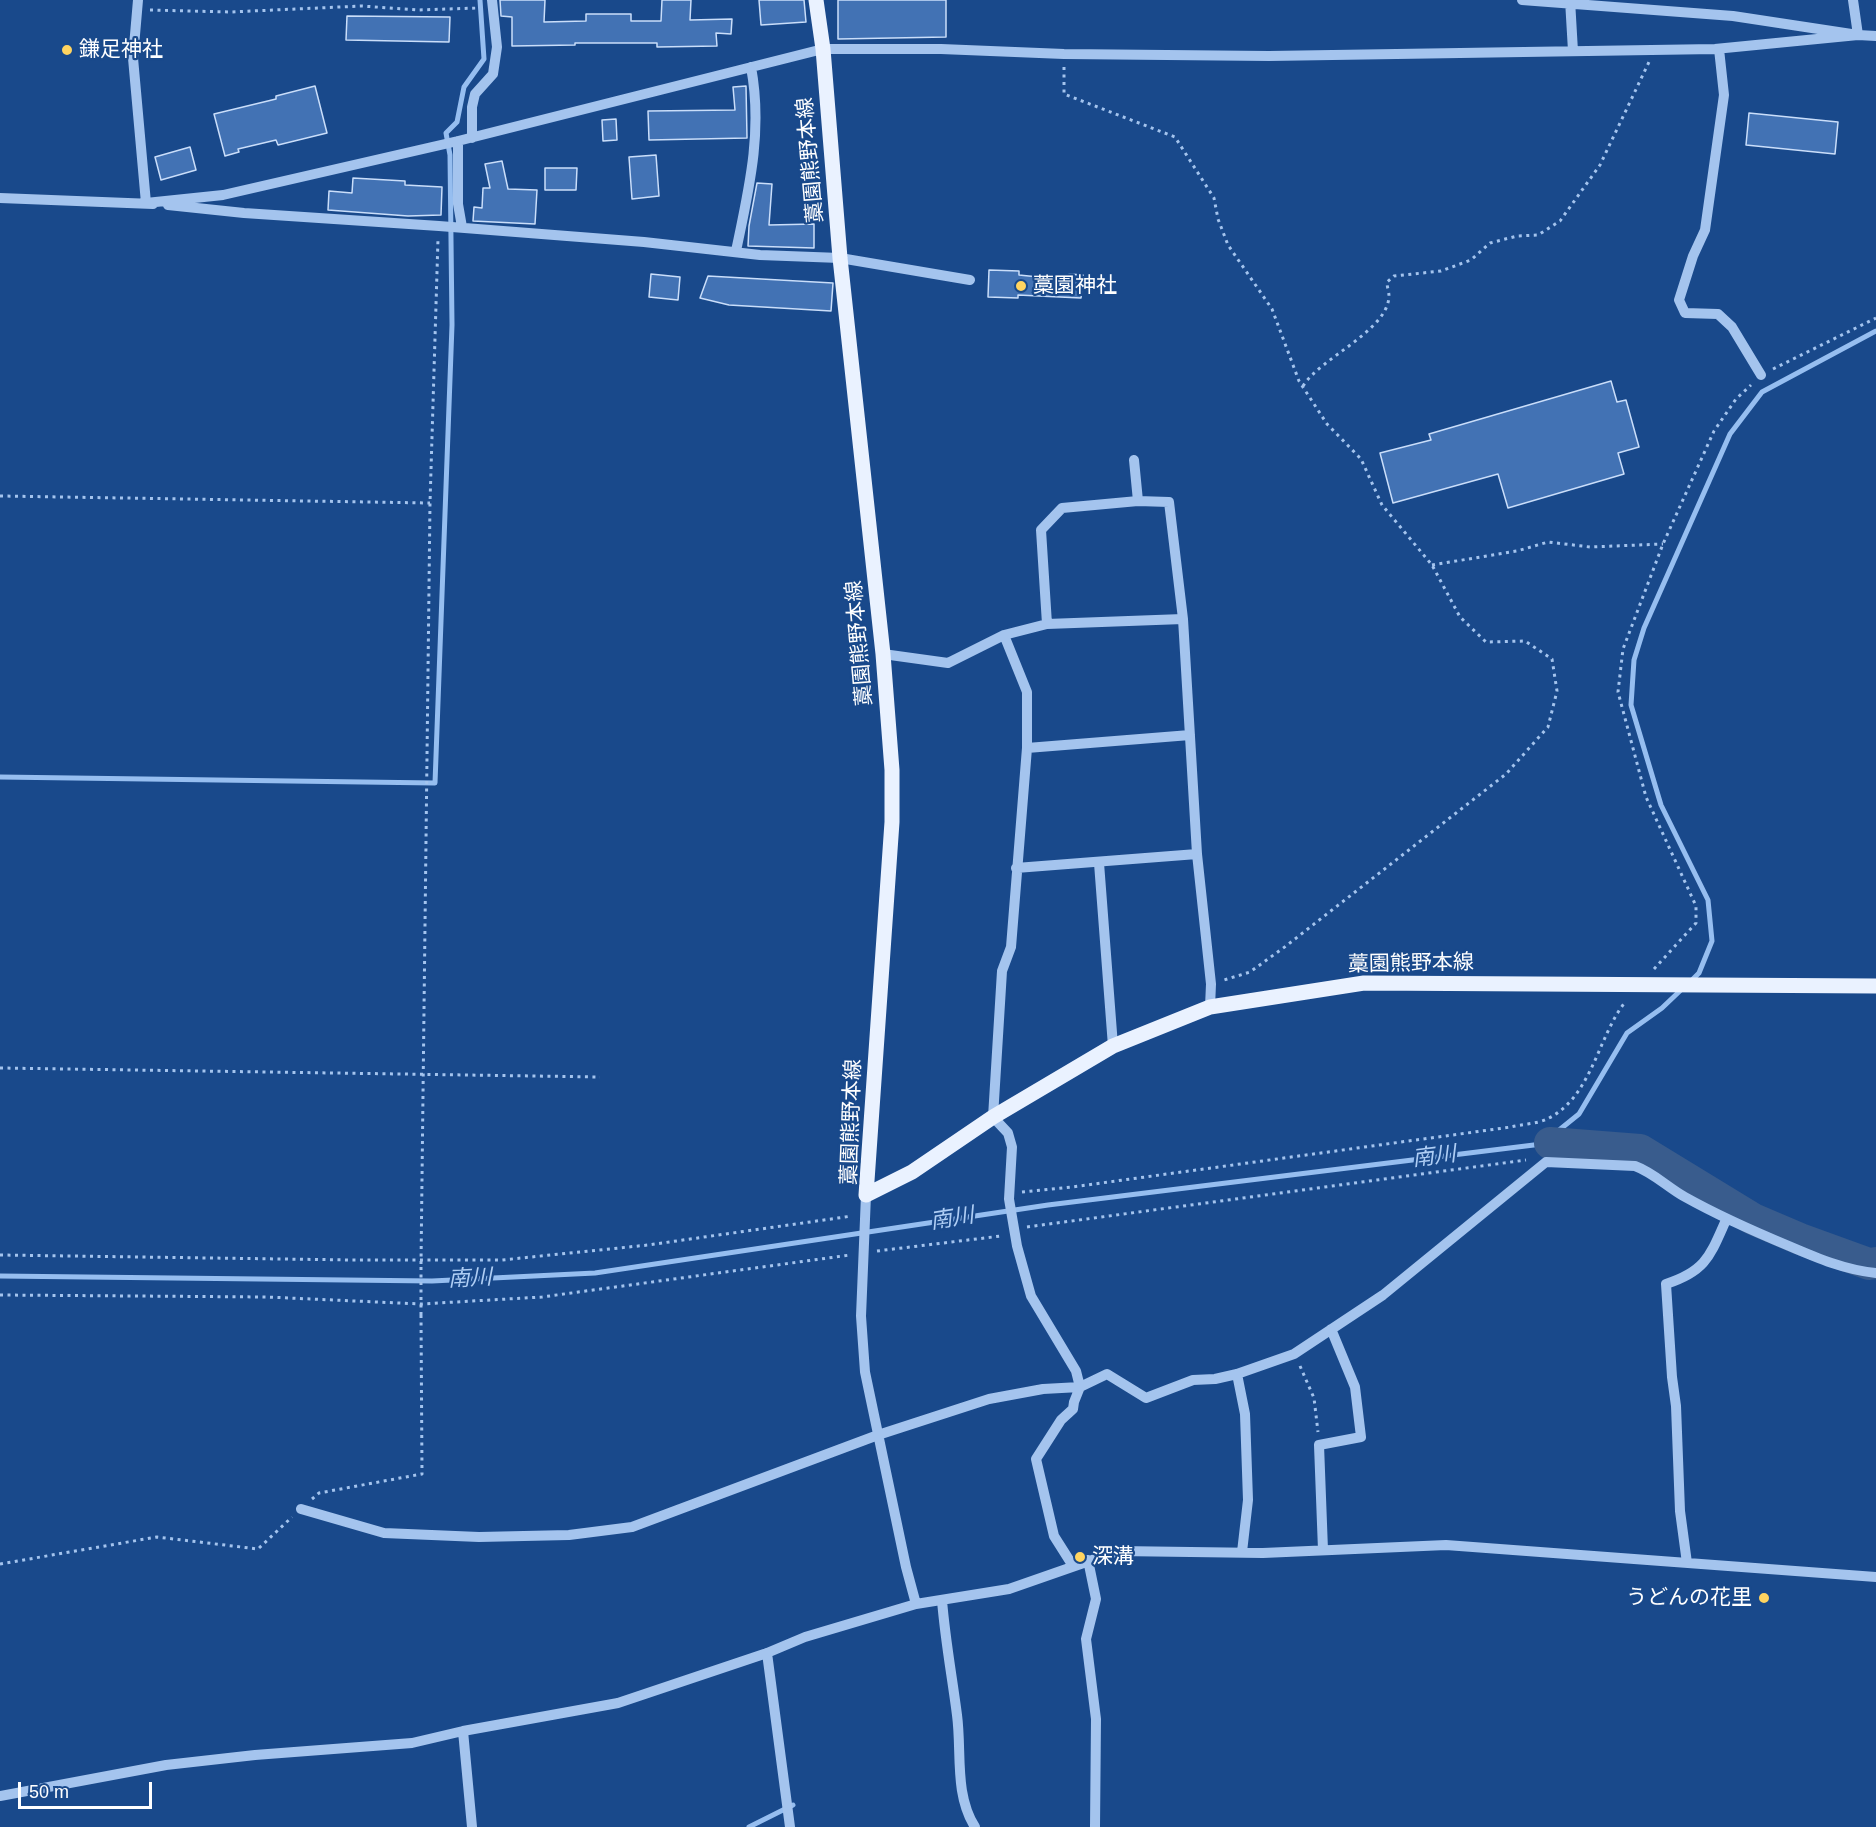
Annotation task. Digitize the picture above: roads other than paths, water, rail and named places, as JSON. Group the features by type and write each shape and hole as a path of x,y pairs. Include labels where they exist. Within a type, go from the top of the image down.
{"main road":[{"name":"藁園熊野本線","path":"816,0 823,49 840,258 883,654 892,770 892,822 866,1195"},
{"name":"藁園熊野本線","path":"866,1195 912,1172 993,1117 1113,1046 1210,1006 1364,983 1876,986"}],"street":[{"path":"1522,0 1733,16 1876,36"},
{"path":"1853,0 1858,35"},
{"path":"1570,2 1573,51"},
{"path":"472,138 472,107 475,94 494,74 497,47 492,4"},
{"path":"137,5 133,58 146,203"},
{"path":"146,203 223,195 472,138 823,49 941,49 1064,54 1269,56 1719,49 1858,35"},
{"path":"1719,49 1724,95 1705,230 1693,256 1679,300 1685,313 1718,314 1732,327 1761,375"},
{"path":"736,251 751,175 757,113 752,68"},
{"path":"458,141 458,204 462,227"},
{"path":"0,198 146,203 244,213 462,227 760,255 840,258 970,280"},
{"path":"1134,460 1138,501"},
{"path":"1047,624 1041,530 1062,508 1138,501 1169,502 1183,619 1197,854 1210,984 1210,1006"},
{"path":"883,654 948,663 1004,635 1047,624 1183,619"},
{"path":"1004,635 1027,692 1027,748 1011,947 1002,971 993,1117 1008,1133 1012,1147 1010,1196 1017,1246 1031,1296 1076,1371 1080,1387 1073,1409 1061,1420 1036,1458 1054,1536 1073,1566"},
{"path":"1027,748 1190,735"},
{"path":"1016,868 1197,854"},
{"path":"1099,863 1113,1046"},
{"path":"301,1509 384,1533 479,1537 580,1534 632,1527 878,1435 989,1399 1043,1389 1080,1387 1107,1374 1146,1398 1193,1380 1215,1379 1237,1374 1294,1354 1383,1295 1546,1162 1635,1166 1647,1170 1678,1193 1726,1220 1825,1261 1862,1272 1876,1273"},
{"path":"866,1195 862,1328 866,1372 916,1604"},
{"path":"1687,1563 1680,1511 1676,1406 1666,1284 1687,1277 1700,1268 1713,1248 1726,1220"},
{"path":"1323,1550 1319,1445 1360,1437 1355,1387 1332,1329"},
{"path":"1237,1374 1246,1425 1248,1500 1242,1552"},
{"path":"0,1796 166,1766 255,1755 412,1743 463,1731 618,1702 767,1653 805,1637 916,1604 1009,1589 1118,1551 1242,1552 1446,1545 1876,1577"},
{"path":"1088,1560 1096,1599 1086,1639 1096,1719 1095,1827"},
{"path":"942,1600 945,1645 958,1716 962,1790 966,1813 975,1827"},
{"path":"767,1653 790,1827"},
{"path":"463,1731 472,1827"}],"waterway":[{"path":"0,777 435,783 452,325 450,155 446,133 457,122 464,87 484,59 480,0"},
{"path":"1690,982 1699,973 1712,941 1708,900 1661,805 1631,705 1634,660 1644,628 1730,434 1762,392 1876,331"},
{"name":"南川","path":"0,1276 432,1281 595,1273 1048,1205 1550,1143 1553,1135 1579,1114 1627,1033 1662,1008 1683,988"},
{"name":"南川","path":"1550,1143 1640,1150 1753,1219 1869,1264 1876,1263"},
{"path":"749,1827 793,1805"}],"place":[{"name":"鎌足神社","path":"67,50"},
{"name":"藁園神社","path":"1021,286"},
{"name":"深溝","path":"1080,1557"},
{"name":"うどんの花里","path":"1764,1598"}]}
